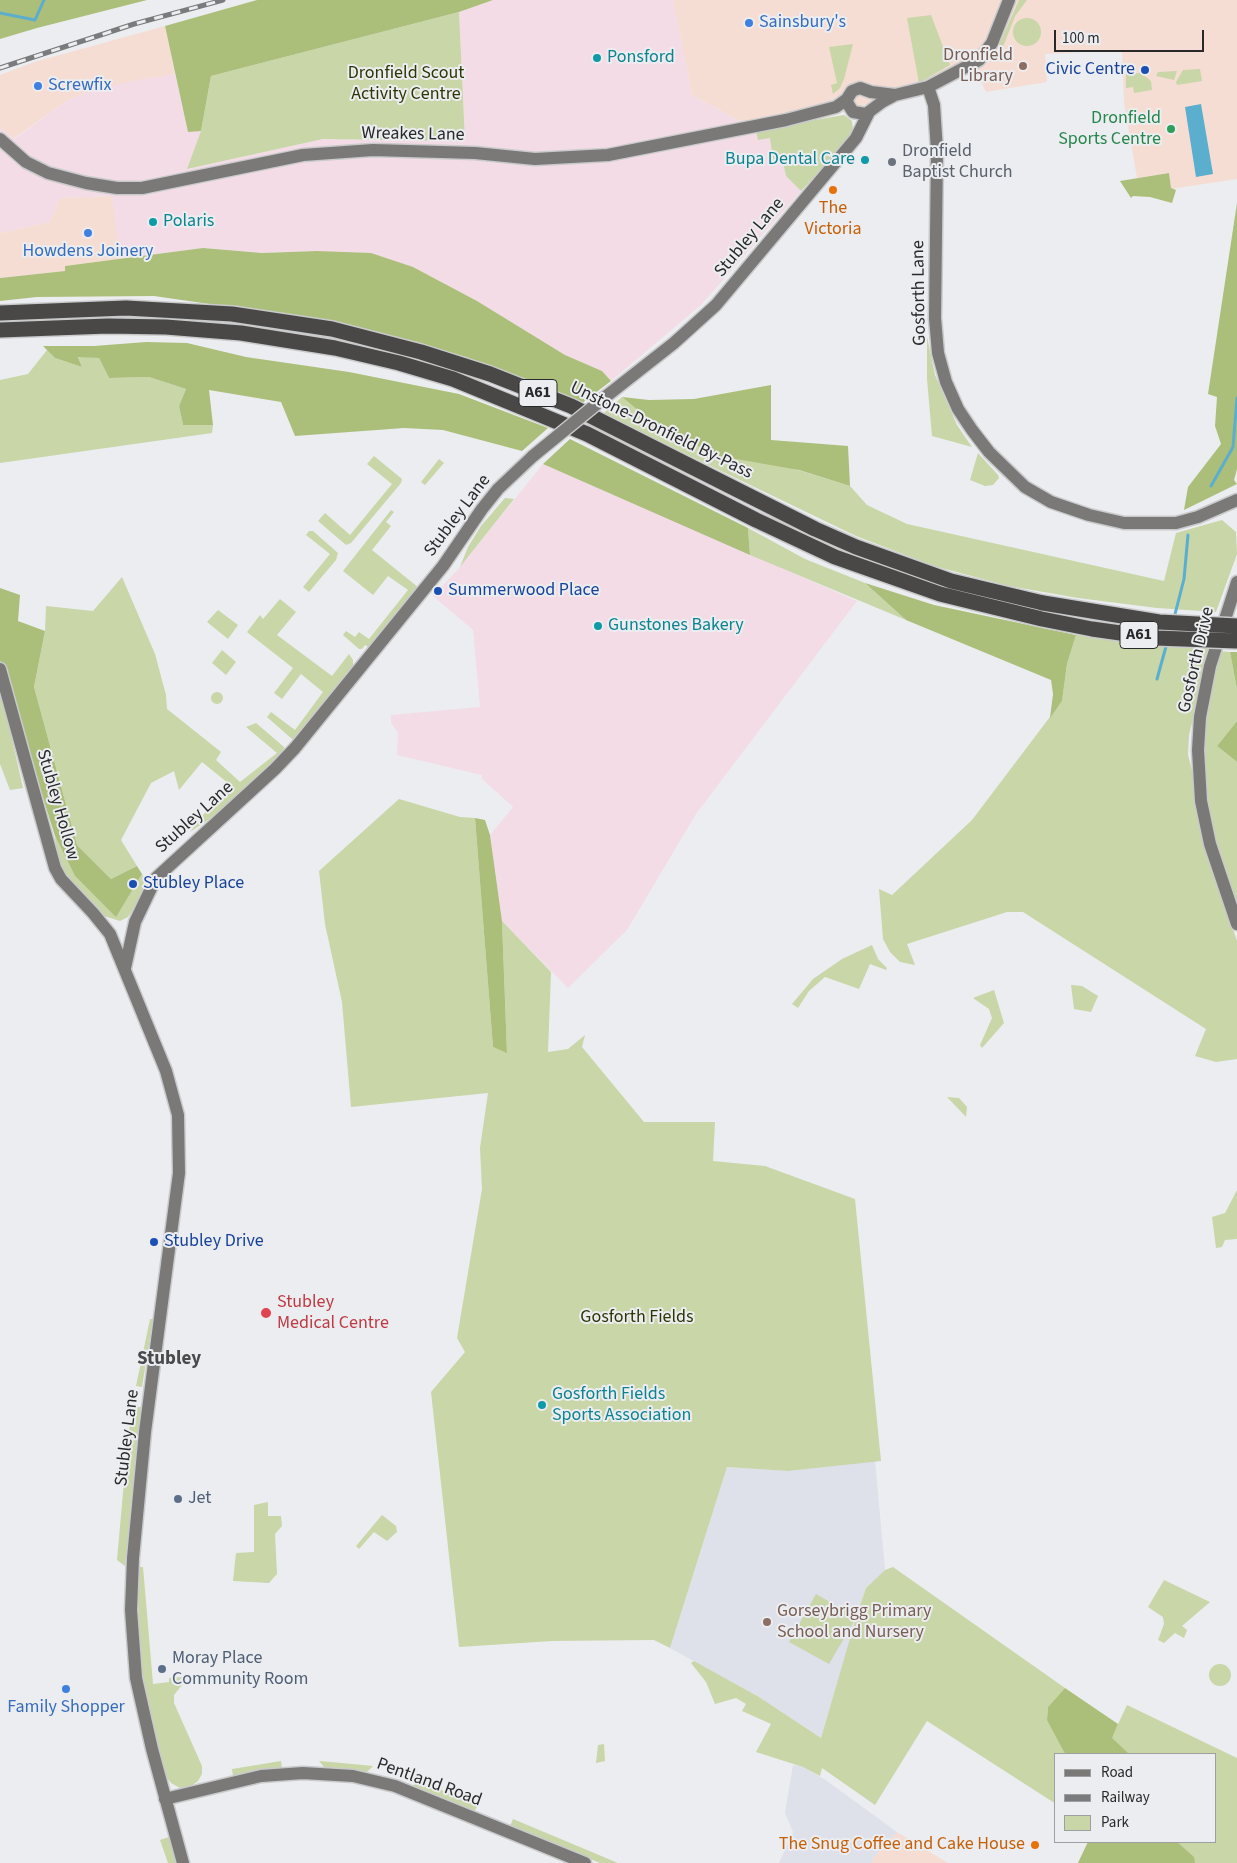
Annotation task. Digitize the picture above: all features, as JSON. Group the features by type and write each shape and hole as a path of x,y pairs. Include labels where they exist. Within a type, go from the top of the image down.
{"highway":[{"name":"Unstone-Dronfield By-Pass","path":"0,313 126,308 232,314 332,329 421,352 490,374 572,406 815,529 856,547 951,581 1043,603 1159,622 1237,626"},
{"name":"Unstone-Dronfield By-Pass","path":"0,330 137,326 241,333 335,348 399,363 453,379 587,434 756,520 835,557 940,594 1092,629 1156,638 1237,641"}],"street":[{"name":"Wreakes Lane","path":"0,139 26,162 48,172 86,183 117,188 142,188 303,155 373,150 475,153 535,159 608,155 786,120 836,107 850,107 861,115 895,95 928,87 979,60 987,52 1009,0"},
{"name":"Gosforth Lane","path":"928,87 934,105 937,152 934,318 938,353 946,382 958,409 972,430 989,452 1026,486 1051,502 1089,516 1124,522 1176,523 1236,505"},
{"name":"Wreakes Lane","path":"850,107 856,89 864,88 871,92 895,95"},
{"path":"871,92 874,100 871,110"},
{"path":"850,107 861,128"},
{"name":"Stubley Lane","path":"125,968 133,929 148,889 156,878 275,769 295,748 443,566 498,489 533,456 674,343 716,305 856,138 871,110"},
{"name":"Gosforth Drive","path":"1237,582 1210,666 1200,717 1198,750 1201,801 1210,844 1237,924"},
{"name":"Stubley Hollow","path":"0,669 55,868 61,879 93,912 110,934"},
{"path":"110,934 133,929"},
{"name":"Stubley Lane","path":"110,934 172,1087 178,1115 180,1145 173,1227 144,1441 131,1585 132,1636 136,1678 165,1799 183,1863"},
{"name":"Pentland Road","path":"165,1799 262,1776 303,1773 353,1776 395,1786 585,1863"}],"shaded area":[{"path":"493,0 673,0 692,95 770,138 782,158 786,176 801,191 701,305 611,381 602,371 565,355 477,301 413,267 317,251 263,253 203,248 120,259 112,196 60,198 50,222 0,233 0,128 14,139 68,100 98,89 143,79 175,74 188,131 201,131 188,169 323,139 465,141 459,12"},
{"path":"673,0 1237,0 1237,179 1171,189 1169,173 1137,178 1124,103 1122,50 1045,54 1047,82 986,92 975,68 832,116 756,130 692,95"},
{"path":"165,26 175,74 98,89 68,100 13,139 0,128 0,75 34,62"},
{"path":"113,196 120,259 65,266 65,271 0,278 0,233 50,222 60,198"},
{"path":"543,464 857,601 696,814 627,930 568,988 502,921 490,835 513,807 482,779 482,775 397,755 398,733 391,723 391,715 480,707 473,630 433,596 460,567"},
{"name":"Gorseybrigg Primary School and Nursery","path":"875,1461 885,1570 866,1588 821,1738 759,1697 670,1648 727,1467 788,1471"},
{"path":"793,1765 803,1767 824,1779 897,1832 873,1858 872,1863 779,1863 793,1832 785,1813"},
{"path":"897,1832 948,1863 872,1863 873,1858"}],"green space":[{"path":"0,0 147,0 0,39"},
{"path":"257,0 493,0 459,12 211,76 201,131 188,132 165,26"},
{"path":"1019,0 1027,0 1015,16 1003,47 999,45"},
{"name":"Dronfield Scout Activity Centre","path":"459,12 465,141 323,139 187,169 201,131 211,76"},
{"path":"931,15 950,65 919,83 907,18"},
{"path":"1027,18 1037,22 1041,32 1037,42 1027,46 1017,42 1013,32 1017,22"},
{"path":"853,44 844,79 840,88 833,94 831,85 837,83 829,47"},
{"path":"1200,69 1202,81 1177,85 1176,82 1183,70"},
{"path":"1177,71 1174,80 1156,76 1158,72"},
{"path":"1141,73 1151,81 1152,90 1134,93 1133,87 1126,88 1126,74"},
{"path":"844,115 852,121 853,130 850,138 801,191 786,176 782,158 773,159 770,138 758,140 756,130"},
{"path":"1169,173 1171,188 1176,190 1172,203 1150,197 1133,196 1131,198 1120,181"},
{"path":"1237,203 1237,469 1234,480 1237,484 1184,510 1188,487 1221,444 1215,426 1217,397 1208,394"},
{"path":"203,248 262,253 317,251 371,253 413,267 477,301 565,355 602,371 611,381 582,403 466,357 393,337 299,317 154,296 37,297 0,301 0,278 65,271 65,266"},
{"path":"927,337 935,375 957,425 972,447 932,436 927,379"},
{"path":"146,342 187,343 246,357 349,372 459,394 548,428 522,451 443,430 404,428 295,436 281,402 209,390 213,425 183,425 179,406 186,389 149,377 109,378 99,358 78,357 82,367 55,358 43,346 94,346"},
{"path":"47,350 55,358 82,367 78,356 99,358 109,378 149,377 186,389 179,406 183,425 213,425 212,433 0,463 0,380 28,374"},
{"path":"771,385 771,440 848,446 850,486 799,470 719,456 658,427 622,397 649,400 694,399"},
{"path":"622,397 658,427 850,486 867,505 907,524 1164,581 1176,533 1222,520 1236,532 1237,554 1216,612 1157,608 1078,598 1009,586 934,566 856,536 603,414"},
{"path":"570,439 748,528 750,555 543,464"},
{"path":"978,453 998,475 999,478 993,485 985,486 970,480"},
{"path":"374,456 402,479 401,483 351,543 346,545 318,521 325,513 350,535 392,484 367,464"},
{"path":"439,459 444,463 425,485 421,482"},
{"path":"505,498 514,499 460,567 468,547 481,526"},
{"path":"391,510 394,512 386,522 391,526 372,550 419,588 370,648 365,645 362,649 359,649 343,635 346,631 355,637 359,632 369,639 408,590 388,576 373,595 343,571"},
{"path":"748,528 805,559 865,583 906,620 750,555"},
{"path":"309,531 313,531 338,553 336,560 309,592 303,587 330,554 306,535"},
{"path":"122,577 155,654 166,695 167,709 221,752 216,760 240,782 277,753 246,727 256,723 284,747 283,754 240,794 214,816 190,832 228,783 202,762 179,790 174,771 151,783 121,840 137,866 111,879 77,845 34,687 45,631 46,606 93,611"},
{"path":"865,583 934,605 1076,635 1067,664 1062,701 1050,718 1053,694 1051,680 906,620"},
{"path":"0,588 20,595 18,621 45,631 34,687 77,845 111,879 137,866 142,874 116,917 75,876 55,836 0,661"},
{"path":"280,599 296,612 277,635 332,676 349,654 353,660 353,667 298,737 292,739 267,717 271,712 295,730 323,692 301,674 282,699 274,693 293,668 247,632 260,615 263,619"},
{"path":"218,610 238,625 228,639 207,622"},
{"path":"1076,635 1211,647 1189,735 1188,755 1194,778 1206,850 1237,941 1237,1059 1216,1062 1195,1056 1206,1029 1023,912 1007,912 907,944 915,965 900,962 890,952 883,939 879,889 892,895 972,820 1062,701 1067,664"},
{"path":"222,650 236,662 226,675 212,663"},
{"path":"1220,651 1230,652 1237,689 1237,721 1217,746 1237,762 1237,905 1222,867 1212,829 1206,788 1204,736 1210,696"},
{"path":"1230,652 1237,652 1237,689"},
{"path":"0,692 23,788 10,790 0,764"},
{"path":"215,692 219,692 223,698 219,704 215,704 211,700 211,696"},
{"path":"1237,721 1237,762 1217,746"},
{"name":"Gosforth Fields","path":"399,799 460,817 475,818 493,1047 507,1052 502,921 551,972 548,1052 568,1049 585,1035 582,1047 644,1122 715,1122 713,1161 765,1166 855,1199 881,1461 788,1471 727,1467 670,1648 654,1640 552,1641 459,1647 431,1392 465,1352 457,1338 482,1189 480,1148 488,1093 351,1107 342,1002 325,924 319,871"},
{"path":"475,818 485,820 490,835 502,921 507,1053 493,1047"},
{"path":"55,836 75,876 116,916 142,874 146,881 136,905 128,917 120,921 104,916 71,882 62,867 56,849"},
{"path":"872,945 878,959 887,968 886,970 870,964 859,989 825,977 809,991 798,1008 792,1004 813,979 842,959"},
{"path":"1071,985 1082,986 1098,996 1091,1012 1074,1009"},
{"path":"994,990 1004,1023 982,1048 980,1045 992,1018 989,1009 973,998"},
{"path":"947,1097 959,1098 967,1107 966,1117"},
{"path":"1237,1190 1237,1239 1225,1240 1222,1247 1216,1248 1212,1217 1225,1213"},
{"path":"150,1319 153,1319 142,1387 136,1386"},
{"path":"133,1407 141,1407 125,1566 117,1560 128,1437"},
{"path":"268,1502 268,1516 281,1516 282,1526 275,1534 277,1574 269,1583 233,1581 236,1553 254,1552 254,1505"},
{"path":"382,1515 396,1526 397,1532 387,1541 374,1532 359,1549 356,1546"},
{"path":"137,1567 143,1567 153,1684 169,1682 169,1678 182,1677 182,1685 174,1695 174,1703 202,1766 202,1774 198,1781 190,1787 180,1788 171,1783 167,1778 157,1744 140,1665"},
{"path":"893,1567 1065,1688 1048,1707 1047,1719 1064,1753 1054,1753 1054,1803 927,1721 875,1805 822,1768 820,1776 803,1767 756,1752 771,1724 742,1711 746,1704 736,1698 715,1704 706,1682 691,1663 694,1661 759,1697 821,1738 856,1618 829,1664 789,1642 816,1594 856,1617 866,1588 885,1570"},
{"path":"1164,1580 1210,1602 1182,1626 1187,1630 1184,1638 1175,1633 1164,1643 1158,1640 1164,1624 1163,1617 1148,1607"},
{"path":"1220,1664 1228,1667 1231,1675 1228,1683 1220,1686 1212,1683 1209,1675 1212,1667"},
{"path":"1065,1688 1118,1724 1112,1738 1128,1753 1064,1753 1047,1720 1048,1707"},
{"path":"1127,1705 1237,1758 1237,1863 1078,1863 1088,1843 1217,1843 1217,1753 1104,1753"},
{"path":"604,1744 605,1761 596,1763 598,1745"},
{"path":"281,1761 282,1768 233,1776 232,1769"},
{"path":"319,1761 373,1766 367,1772 324,1767"},
{"path":"417,1780 478,1805 474,1812 413,1786"},
{"path":"513,1819 618,1863 600,1863 510,1826"},
{"path":"169,1837 177,1863 168,1863 160,1840"},
{"path":"1088,1843 1178,1843 1194,1857 1195,1863 1078,1863"}],"water":[{"path":"1201,104 1213,174 1196,177 1185,107"}],"waterway":[{"path":"0,13 35,20 44,0"},
{"path":"1211,486 1233,447 1237,398"},
{"path":"1174,618 1184,579 1188,535"},
{"path":"1157,679 1167,643"}],"railway":[{"path":"0,68 134,24 223,0"}],"place":[{"name":"Sainsbury's","path":"749,23"},
{"name":"Ponsford","path":"597,58"},
{"name":"Dronfield Library","path":"1023,66"},
{"name":"Civic Centre","path":"1145,70"},
{"name":"Screwfix","path":"38,86"},
{"name":"Dronfield Sports Centre","path":"1171,129"},
{"name":"Bupa Dental Care","path":"865,160"},
{"name":"Dronfield Baptist Church","path":"892,162"},
{"name":"The Victoria","path":"833,190"},
{"name":"Polaris","path":"153,222"},
{"name":"Howdens Joinery","path":"88,233"},
{"name":"Summerwood Place","path":"438,591"},
{"name":"Gunstones Bakery","path":"598,626"},
{"name":"Stubley Place","path":"133,884"},
{"name":"Stubley Drive","path":"154,1242"},
{"name":"Stubley Medical Centre","path":"266,1313"},
{"name":"Gosforth Fields Sports Association","path":"542,1405"},
{"name":"Jet","path":"178,1499"},
{"name":"Gorseybrigg Primary School and Nursery","path":"767,1622"},
{"name":"Moray Place Community Room","path":"162,1669"},
{"name":"Family Shopper","path":"66,1689"},
{"name":"The Snug Coffee and Cake House","path":"1035,1845"}],"district":[{"name":"Stubley","path":"169,1360"}]}
